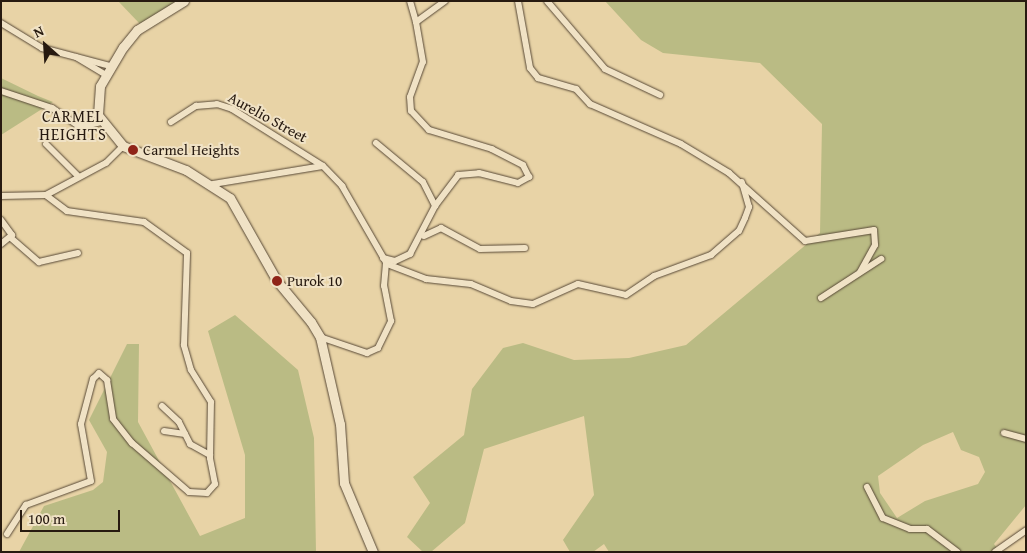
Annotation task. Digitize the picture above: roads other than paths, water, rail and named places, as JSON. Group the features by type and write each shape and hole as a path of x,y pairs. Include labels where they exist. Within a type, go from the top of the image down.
{"street":[{"path":"184,1 137,30 108,71 96,98 102,122 123,146 162,159 213,184 235,206 268,266 320,337 340,424 344,483 374,552"},
{"path":"384,260 406,257 423,236 434,206 452,179 462,173 518,183 529,175 523,165 492,149 435,134 417,120 409,103 424,62 410,1"},
{"path":"416,22 445,1"},
{"path":"518,1 530,68 538,78 576,89 590,104 681,144 742,182 805,241 874,230 875,245 860,272"},
{"path":"548,1 605,69 660,95"},
{"path":"1,23 42,48 73,55 108,71"},
{"path":"1,92 52,108 80,127 102,122"},
{"name":"Aurelio Street","path":"171,122 196,106 217,104 232,109 323,166 342,186 384,260"},
{"path":"376,143 423,182 434,206"},
{"path":"46,144 78,176"},
{"path":"1,196 46,194 106,163 123,146"},
{"path":"213,184 323,166"},
{"path":"384,260 426,279 471,284 511,301 533,304 578,284 626,295 654,276 711,255 739,231 749,208 742,182"},
{"path":"7,534 26,505 91,481 81,424 96,374 103,373 107,380 111,416 118,428 189,492 202,494 214,488 210,455 212,409 184,345 190,263 184,250 144,222 67,211 46,194"},
{"path":"1,220 11,238 39,262 78,253"},
{"path":"423,236 441,228 480,249 525,248"},
{"path":"1,244 11,238"},
{"path":"822,298 881,259"},
{"path":"320,337 366,353 378,348 391,321 384,286 384,260"},
{"path":"162,406 193,448 210,455"},
{"path":"164,431 184,434"},
{"path":"1004,433 1026,439"},
{"path":"867,487 883,518 910,528 927,529 957,552"},
{"path":"995,552 1026,530"}],"place":[{"name":"Carmel Heights","path":"133,150"},
{"name":"Purok 10","path":"277,281"}],"district":[{"name":"CARMEL HEIGHTS","path":"73,125"}]}
